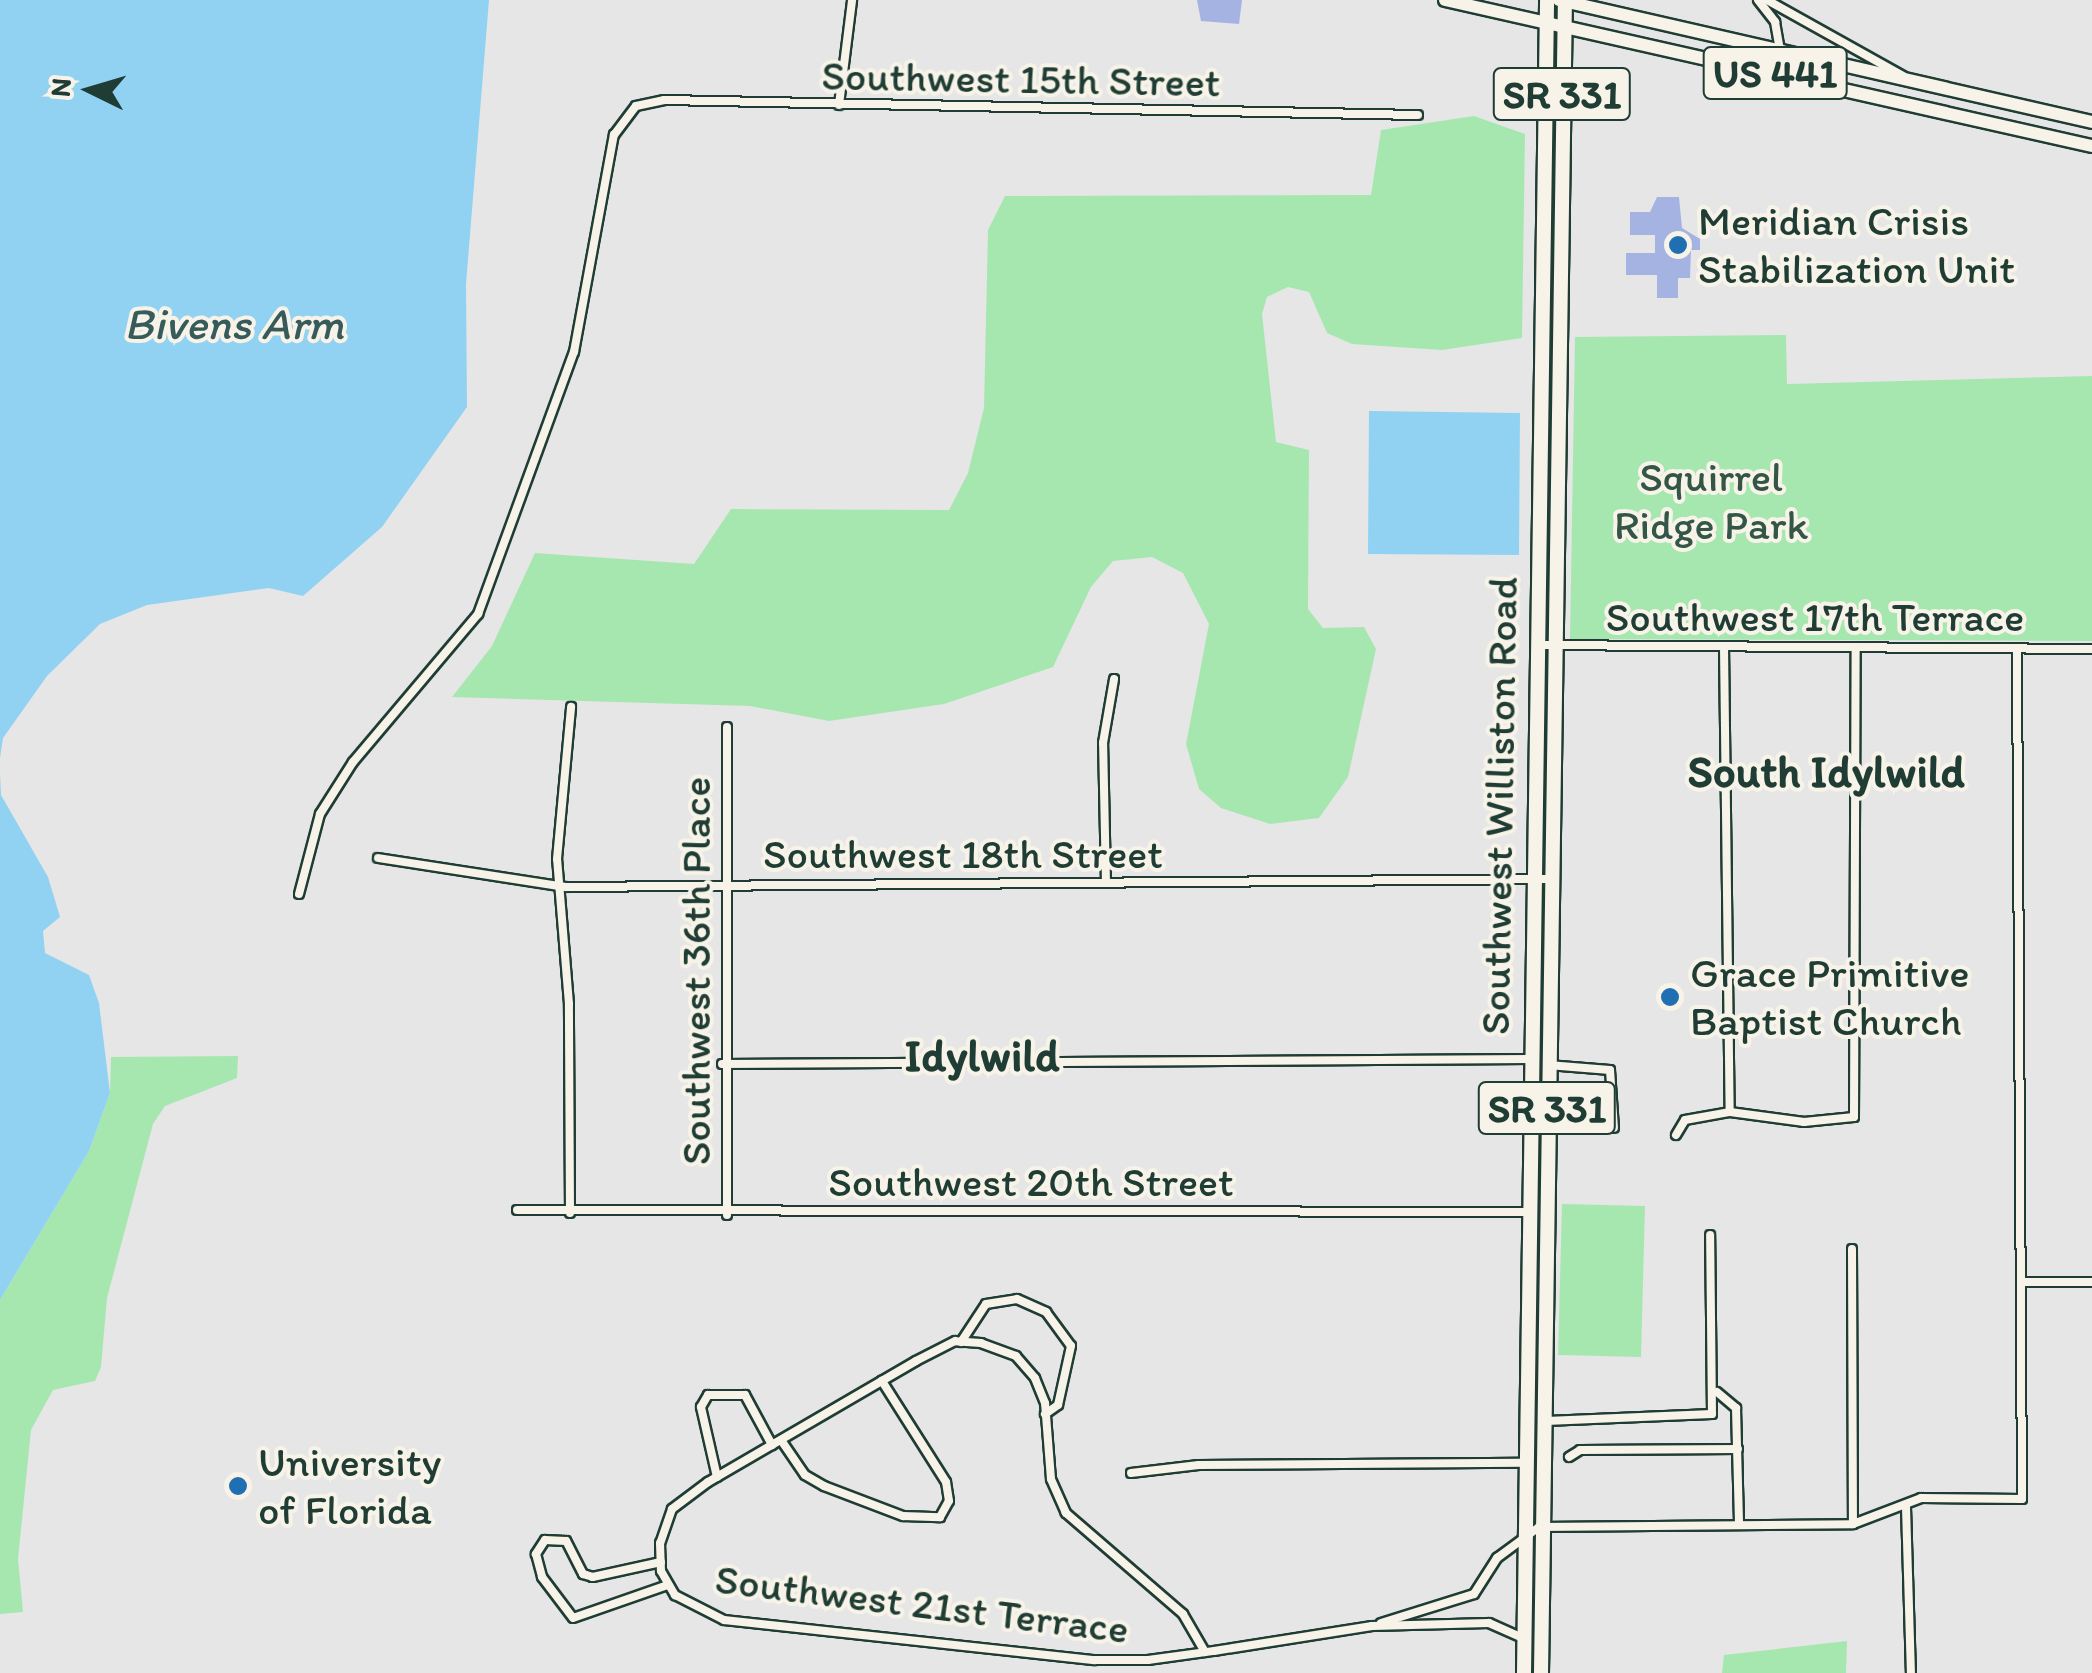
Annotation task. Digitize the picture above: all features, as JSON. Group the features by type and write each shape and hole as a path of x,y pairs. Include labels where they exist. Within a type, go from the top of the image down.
{"highway":[{"name":"Southwest Williston Road","path":"1524,1673 1521,1541 1547,0"},
{"name":"Southwest Williston Road","path":"1541,1673 1541,1421 1563,0"},
{"path":"1543,347 1560,347"}],"main road":[{"name":"US 441","path":"1445,0 2092,146"},
{"name":"US 441","path":"1563,0 2092,122"},
{"path":"1780,50 1821,83"},
{"path":"1852,90 1857,68"},
{"path":"2050,136 2056,114"}],"street":[{"path":"840,105 852,0"},
{"path":"1758,0 1775,22 1780,50"},
{"path":"1767,0 1902,76"},
{"name":"Southwest 15th Street","path":"299,894 320,814 353,762 478,614 574,352 608,162 626,114 664,100 1418,115"},
{"name":"Southwest 17th Terrace","path":"1537,644 2092,649"},
{"path":"1724,647 1730,1112"},
{"path":"1676,1135 1685,1120 1730,1112 1804,1122 1854,1117 1856,648"},
{"path":"1540,1527 1853,1524 1922,1498 2022,1499 2017,649"},
{"path":"1106,882 1103,743 1114,679"},
{"path":"570,1213 564,887 557,858 571,707"},
{"name":"Southwest 36th Place","path":"727,1215 722,886 728,728"},
{"name":"Southwest 18th Street","path":"378,858 564,887 1552,879"},
{"path":"722,1064 1530,1059"},
{"path":"1548,1065 1610,1070 1614,1128"},
{"name":"Southwest 20th Street","path":"517,1210 727,1215 1546,1213"},
{"path":"1541,1421 1712,1414 1716,1392 1710,1235"},
{"path":"1852,1250 1853,1524"},
{"path":"2021,1282 2092,1282"},
{"path":"668,1584 573,1618 542,1577 536,1554 545,1540 566,1540 582,1574 593,1577 661,1566 672,1509 776,1443 961,1342 986,1304 1017,1299 1046,1312 1070,1346 1058,1405 1045,1414"},
{"path":"961,1342 1016,1356 1035,1378 1045,1414 1051,1479 1066,1514 1183,1614 1205,1652"},
{"path":"718,1477 701,1408 708,1395 745,1396 776,1443 805,1475 902,1516 940,1518 949,1501 946,1482 882,1382"},
{"path":"1716,1392 1736,1408 1739,1524"},
{"path":"1569,1457 1580,1450 1738,1449"},
{"path":"1131,1472 1200,1465 1523,1462"},
{"path":"1906,1506 1911,1673"},
{"name":"Southwest 21st Terrace","path":"1372,1626 1474,1594 1498,1558 1540,1527"},
{"name":"Southwest 21st Terrace","path":"661,1566 668,1584 696,1611 724,1620 1095,1660 1205,1652 1372,1626 1490,1623 1522,1638"}],"green space":[{"path":"1474,116 1525,134 1522,338 1442,350 1352,344 1327,333 1309,292 1288,287 1267,297 1262,314 1276,442 1309,450 1308,609 1323,628 1364,627 1376,649 1348,777 1319,818 1270,824 1221,808 1199,789 1186,744 1209,624 1183,573 1152,557 1113,561 1091,587 1053,667 944,704 829,721 750,706 452,697 492,646 535,553 694,564 731,509 949,510 968,473 984,408 988,230 1005,196 1371,195 1381,130"},
{"name":"Squirrel Ridge Park","path":"1786,335 1787,384 2092,376 2092,641 1570,639 1575,337"},
{"path":"238,1056 237,1078 165,1106 153,1124 107,1298 101,1367 95,1381 53,1390 31,1430 18,1559 23,1612 0,1614 0,1300 89,1151 110,1093 111,1057"},
{"path":"1562,1204 1645,1206 1641,1357 1558,1355"},
{"path":"1847,1641 1846,1673 1722,1673 1724,1655"}],"water":[{"name":"Bivens Arm","path":"0,0 489,0 466,284 467,407 382,527 303,596 269,588 147,605 100,624 47,676 3,738 0,758"},
{"path":"1369,411 1520,413 1519,555 1368,554"},
{"path":"0,773 1,795 48,877 60,917 43,931 45,953 89,975 99,1003 110,1093 89,1151 0,1300"}],"building":[{"path":"1197,0 1242,0 1239,24 1201,21"},
{"name":"Meridian Crisis Stabilization Unit","path":"1657,197 1679,197 1682,228 1700,239 1700,250 1691,250 1690,278 1678,278 1678,298 1657,298 1657,275 1626,275 1626,253 1655,253 1655,235 1630,235 1630,212 1650,212"}],"place":[{"name":"Meridian Crisis Stabilization Unit","path":"1678,245"},
{"name":"Grace Primitive Baptist Church","path":"1670,997"},
{"name":"University of Florida","path":"238,1486"}],"district":[{"name":"South Idylwild","path":"1826,772"},
{"name":"Idylwild","path":"982,1056"}]}
